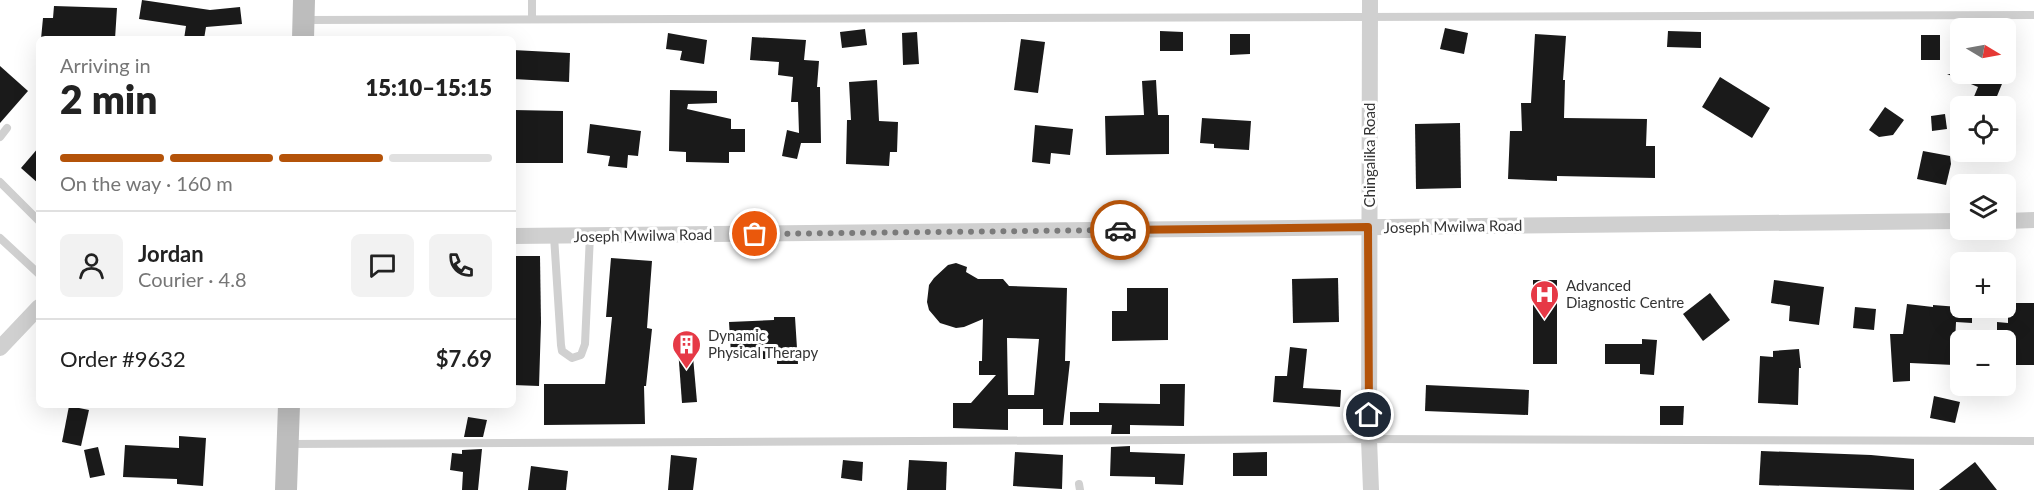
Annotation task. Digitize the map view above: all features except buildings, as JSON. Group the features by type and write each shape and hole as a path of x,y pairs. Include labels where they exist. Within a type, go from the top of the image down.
{"main road":[{"path":"286,490 289,408"}],"street":[{"name":"Chingalika Road","path":"1370,8 1368,227 1371,490"},
{"path":"2016,221 2034,220"},
{"name":"Joseph Mwilwa Road","path":"516,236 1950,221"},
{"path":"0,348 36,310"}],"lane":[{"path":"532,0 532,19"},
{"path":"303,20 1370,8 2034,15"},
{"path":"0,137 7,128"},
{"path":"0,182 36,218"},
{"path":"554,236 561,345 562,351 572,358 581,355 585,344 590,236"},
{"path":"0,238 36,271"},
{"path":"288,444 1369,439 2034,441"}],"way so far":[{"path":"755,234 1120,230"}],"place":[{"name":"Advanced Diagnostic Centre","path":"1545,320"},
{"name":"Dynamic Physical Therapy","path":"687,370"}],"route":[{"path":"1120,230 1368,227 1369,415"}]}
